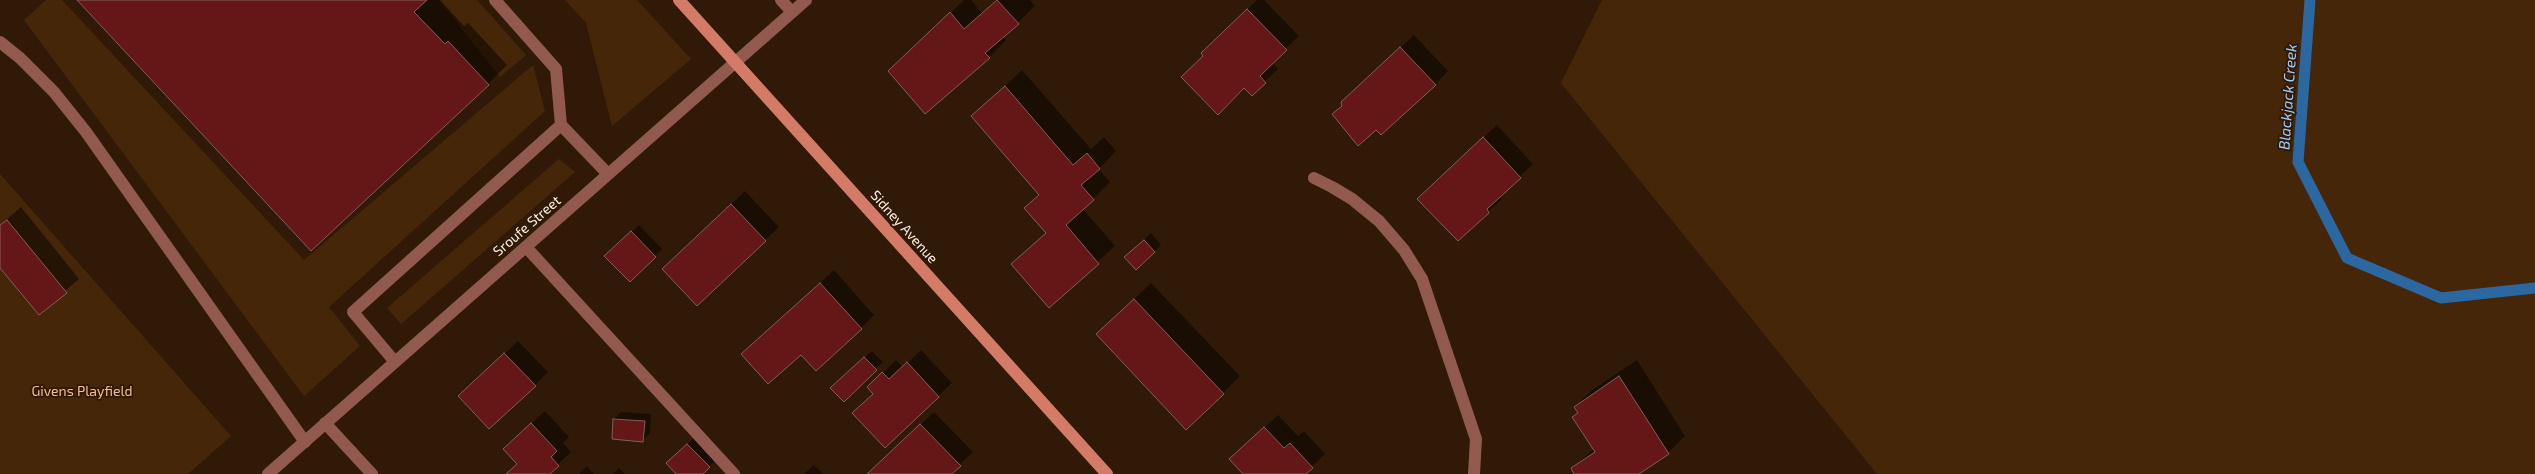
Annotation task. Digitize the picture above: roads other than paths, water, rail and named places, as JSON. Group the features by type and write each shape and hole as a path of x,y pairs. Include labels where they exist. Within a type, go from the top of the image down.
{"main road":[{"name":"Sidney Avenue","path":"679,0 1107,474"}],"street":[{"path":"495,0 556,69 561,125 608,174"},
{"path":"781,0 792,12"},
{"name":"Sroufe Street","path":"268,474 806,0"},
{"path":"0,42 20,58 54,92 86,132 305,442"},
{"path":"395,362 353,312 561,125"},
{"path":"1314,178 1339,191 1379,221 1404,250 1422,278 1476,439 1474,474"},
{"path":"526,247 734,474"},
{"path":"325,423 372,474"}],"waterway":[{"name":"Blackjack Creek","path":"2310,0 2298,162 2347,258 2441,298 2535,288"}],"park label":[{"name":"Givens Playfield","path":"82,391"}]}
